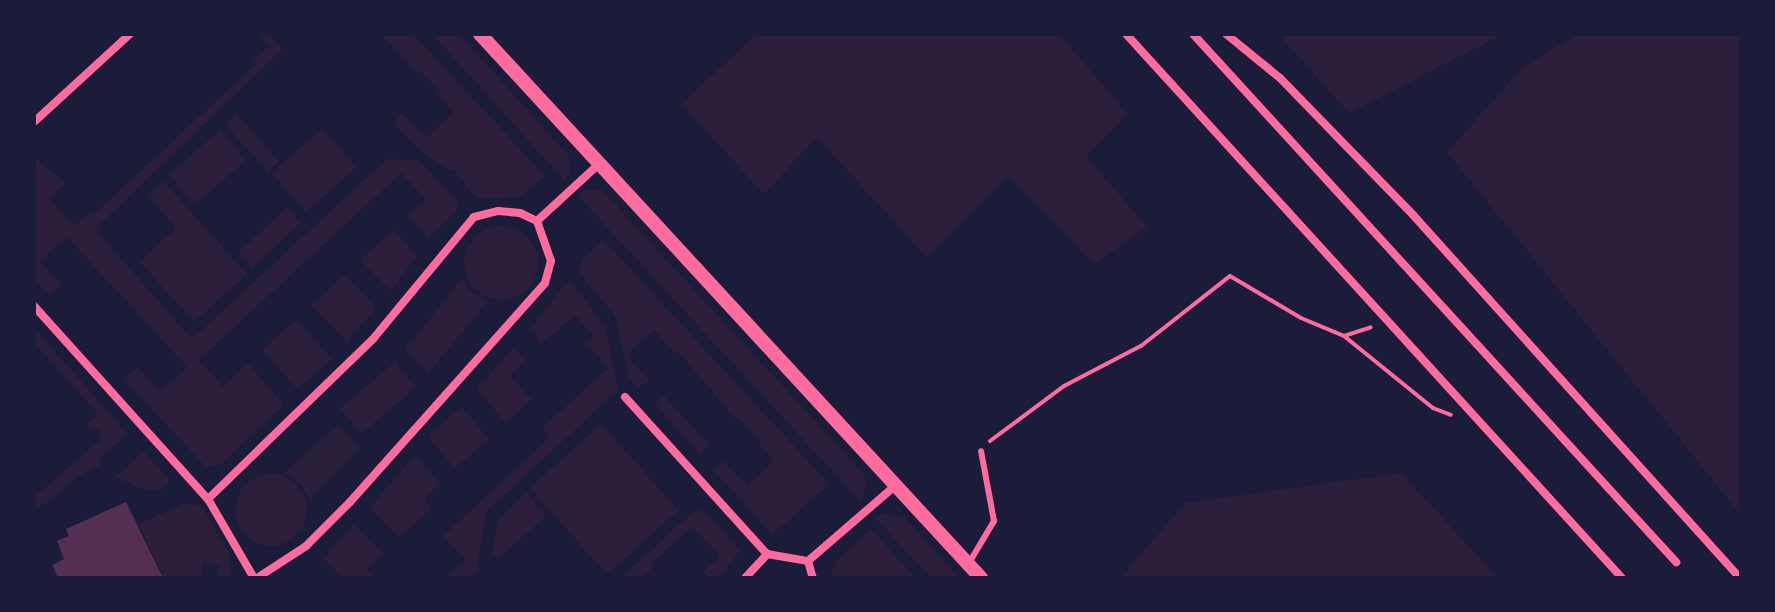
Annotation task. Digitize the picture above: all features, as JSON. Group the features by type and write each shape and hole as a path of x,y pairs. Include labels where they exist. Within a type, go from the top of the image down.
{"street":[{"path":"34,122 130,34"},
{"path":"480,34 981,578"},
{"path":"1126,34 1622,578"},
{"path":"1193,34 1676,562"},
{"path":"1226,34 1280,78 1414,216 1740,578"},
{"path":"537,221 600,163"},
{"path":"34,306 208,499 255,578 306,546 350,502 545,283 551,261 537,221 520,213 498,211 474,217 373,339 208,499"},
{"path":"625,397 767,554 808,561"},
{"path":"808,561 895,486"},
{"path":"745,578 767,554"},
{"path":"808,561 813,578"}],"lane":[{"path":"968,564 994,521 981,451"}],"path":[{"path":"981,451 998,432 1064,386 1141,346 1230,276 1301,318 1344,336 1433,408 1487,429"},
{"path":"1344,336 1389,320"}],"shaded area":[{"path":"258,34 269,34 283,49 95,229 192,339 387,159 418,160 458,201 457,210 429,238 408,216 426,199 401,173 199,360 223,387 248,363 284,405 220,465 206,467 123,379 137,367 160,392 187,367 67,237 40,262 62,285 50,296 34,279 34,157 66,183 49,199 75,226 90,211 94,214 256,64 253,61 269,46"},
{"path":"380,34 413,34 545,176 521,197 476,198 453,169 450,171 417,148 394,123 402,113 426,138 454,112 439,96 441,93"},
{"path":"432,34 459,34 569,156 570,173 564,180"},
{"path":"757,34 1059,34 1128,114 1086,156 1147,227 1094,264 1008,176 927,258 817,137 764,194 681,104"},
{"path":"1278,34 1504,34 1349,113"},
{"path":"1578,34 1741,34 1741,515 1447,152 1523,67"},
{"path":"237,114 279,161 267,172 225,125"},
{"path":"322,128 357,167 306,212 271,174"},
{"path":"220,130 246,160 195,205 169,175"},
{"path":"163,181 247,274 194,322 140,262 176,228 147,195"},
{"path":"601,189 864,474 867,484 861,502 578,196 585,190"},
{"path":"287,207 301,222 252,268 238,253"},
{"path":"508,226 528,236 536,249 536,277 528,290 515,298 494,300 474,290 466,277 464,256 474,236 487,228"},
{"path":"394,229 417,256 391,291 360,260"},
{"path":"603,239 829,484 772,535 714,470 723,461 747,486 773,461 759,445 761,442 739,418 736,420 679,352 676,354 654,330 627,355 649,380 638,388 629,378 615,316 578,272 582,259"},
{"path":"345,274 376,308 347,342 311,305"},
{"path":"462,278 472,293 488,301 429,373 405,350"},
{"path":"569,279 605,326 618,390 486,512 477,572 470,578 446,578 465,560 443,536 550,437 542,428 608,368 589,347 583,346 593,336 575,315 541,345 531,328"},
{"path":"297,319 332,359 297,389 262,349"},
{"path":"34,328 128,434 99,459 103,464 75,478 53,499 34,509 34,497 100,440 100,430 89,428 87,424 98,414 34,343"},
{"path":"514,347 526,360 510,376 528,396 534,397 506,424 477,389"},
{"path":"395,362 416,387 361,434 340,408"},
{"path":"664,396 710,445 700,454 654,405"},
{"path":"462,407 489,439 455,468 428,436"},
{"path":"338,424 360,449 309,499 300,483 284,473"},
{"path":"601,424 679,510 607,574 530,488"},
{"path":"144,452 170,480 164,489 142,489 115,477"},
{"path":"415,455 441,483 425,498 432,508 399,538 370,507"},
{"path":"1401,473 1498,578 1120,578 1185,503"},
{"path":"278,474 297,484 305,496 305,524 297,536 285,544 264,546 245,536 237,524 235,503 245,484 257,476"},
{"path":"526,492 546,516 497,560 492,556 497,522"},
{"path":"185,503 202,507 229,553 231,578 216,578 219,566 203,562 200,578 157,578 162,575 139,524"},
{"path":"704,510 740,550 721,578 709,578 703,572 720,556 692,527 651,564 653,567 642,578 620,578 692,513"},
{"path":"884,513 905,518 960,578 931,578 876,519"},
{"path":"354,524 383,553 367,569 375,578 342,578 323,558"},
{"path":"871,529 916,578 830,578 836,561"}],"building":[{"path":"126,502 162,576 58,578 52,565 64,559 57,541 69,536 66,529"}]}
